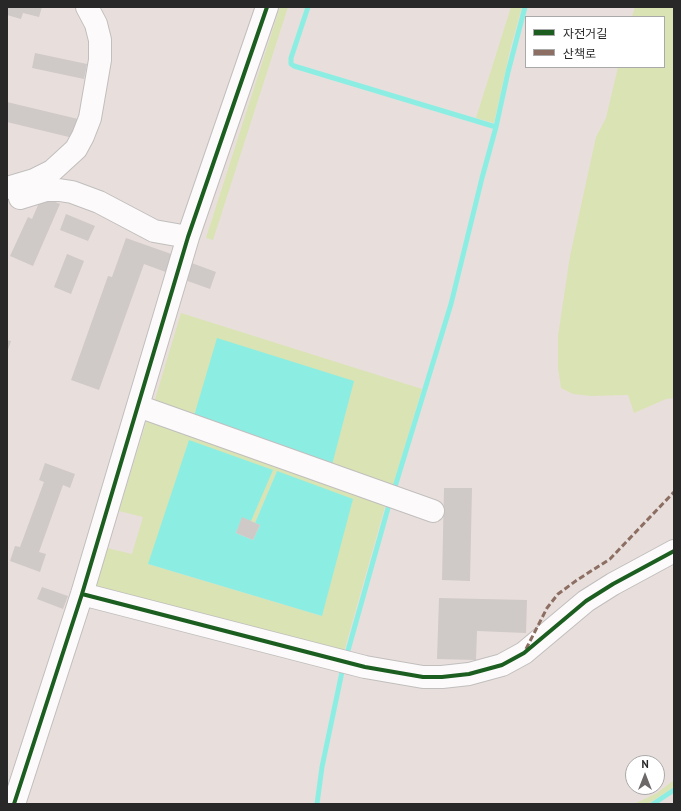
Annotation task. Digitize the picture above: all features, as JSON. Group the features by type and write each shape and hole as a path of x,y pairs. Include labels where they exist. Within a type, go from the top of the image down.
{"street":[{"path":"7,188 34,180 52,171 76,149 83,136 90,118 100,60 100,40 96,24 88,7"},
{"path":"14,804 82,594 188,237 267,7"},
{"path":"7,202 46,190 72,192 100,202 154,231 188,237"},
{"path":"138,406 433,511"},
{"path":"82,594 365,666 423,677 442,677 469,674 502,665 524,653 586,601 613,584 674,551"}],"green space":[{"path":"280,7 288,7 213,240 206,238"},
{"path":"511,7 522,7 511,46 494,123 476,118"},
{"path":"635,7 674,7 674,398 666,399 634,413 628,395 591,396 573,394 561,388 558,368 558,336 570,256 596,137 606,118 618,68 665,68 665,16 632,16"},
{"path":"181,313 422,389 391,492 153,406"},
{"path":"148,416 386,503 343,655 94,588 107,548 132,554 143,517 119,511","holes":["277,471 322,616 148,564 251,521 255,523"]},
{"path":"674,780 674,787 665,793 665,787"},
{"path":"653,795 662,795 647,804 634,804"}],"water":[{"path":"217,338 354,381 332,465 194,416"},
{"path":"189,440 273,470 251,521 242,518 236,533 253,540 260,525 255,523 277,471 353,499 322,616 148,564"}],"building":[{"path":"7,7 42,7 39,17 23,13 21,19 7,15"},
{"path":"35,53 87,64 84,79 32,68"},
{"path":"7,102 78,119 73,138 7,122"},
{"path":"42,196 60,204 33,266 10,256 28,217 32,219"},
{"path":"66,214 95,226 88,241 60,230"},
{"path":"126,238 177,256 171,274 144,264 99,390 71,380 108,276 112,277"},
{"path":"67,254 84,261 71,294 54,287"},
{"path":"189,262 216,272 210,289 182,279"},
{"path":"7,340 11,341 7,353"},
{"path":"45,463 75,474 70,488 63,485 39,552 46,554 40,572 10,561 15,546 20,547 44,482 39,480"},
{"path":"444,488 472,488 470,581 442,580"},
{"path":"242,517 260,525 253,540 236,533"},
{"path":"42,587 68,596 63,609 37,599"},
{"path":"439,598 527,600 526,633 477,631 476,660 437,659"}],"waterway":[{"path":"308,7 291,58 291,64 294,66 496,127"},
{"path":"394,490 451,304 525,7"},
{"path":"347,654 390,501"},
{"path":"317,804 322,767 343,667"},
{"path":"653,804 674,790"}],"marked path":[{"path":"526,649 547,608 558,594 610,559 674,492"}],"cycle path":[{"path":"14,804 82,594 188,237 267,7"},
{"path":"82,594 365,667 423,677 442,677 469,674 502,665 524,653 586,601 613,584 674,551"}]}
